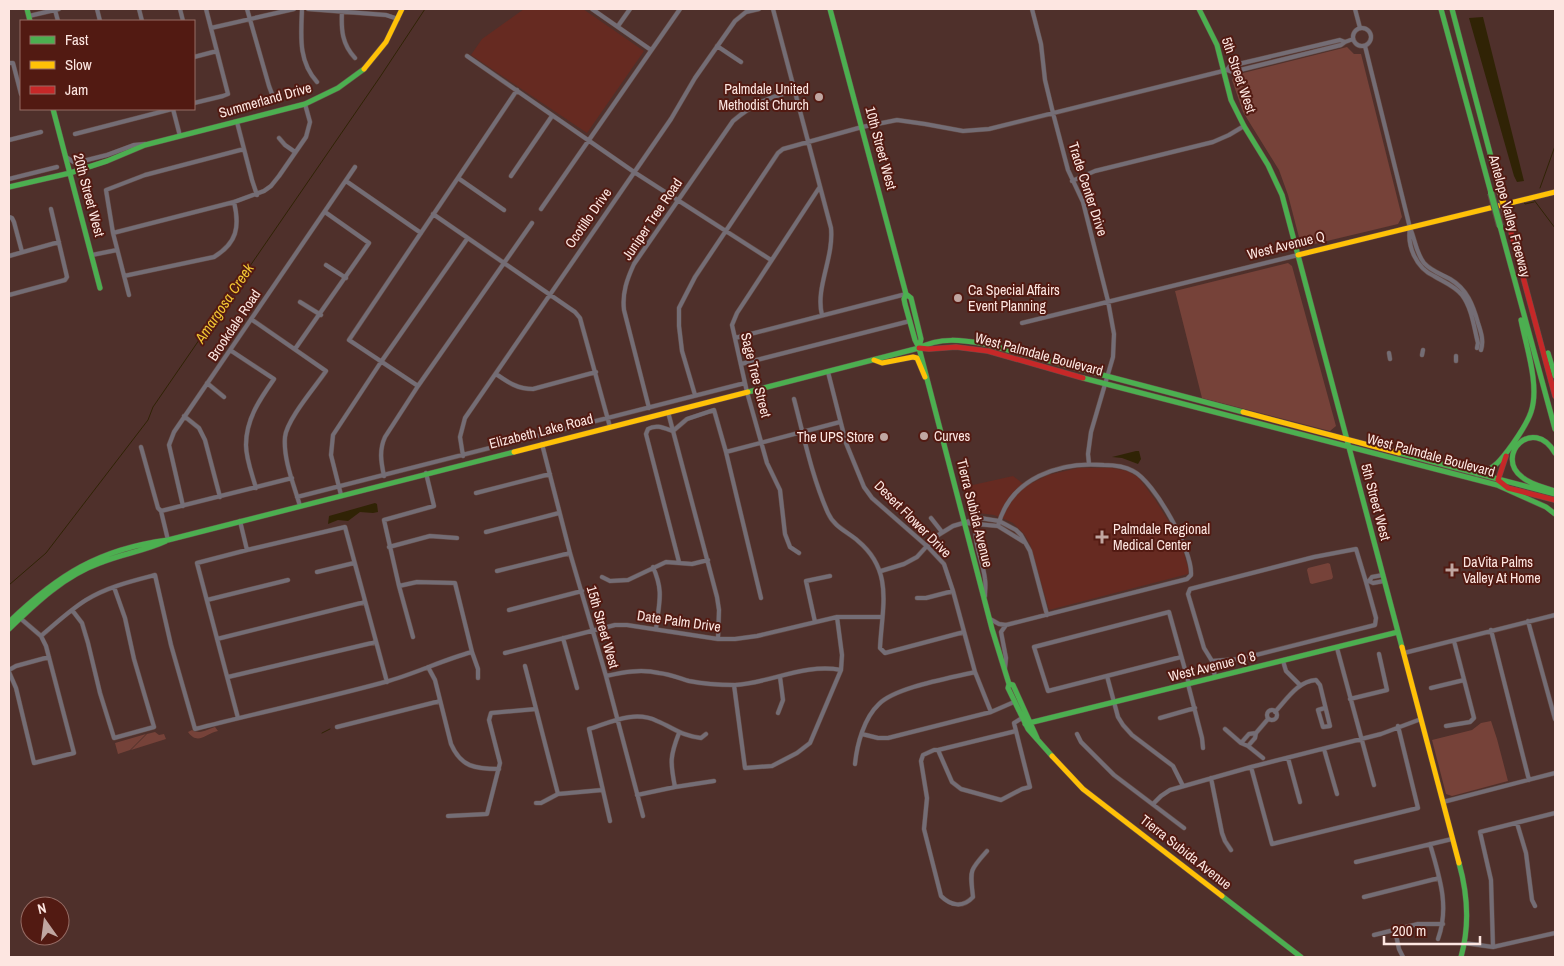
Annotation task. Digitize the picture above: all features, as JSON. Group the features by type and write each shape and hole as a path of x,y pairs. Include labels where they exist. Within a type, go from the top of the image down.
{"main road":[{"path":"27,9 30,19"},
{"name":"Summerland Drive","path":"9,187 70,173 149,144 305,104 334,91 362,71 371,62 389,39 402,9"},
{"name":"10th Street West","path":"830,9 906,294 904,299 919,348"},
{"name":"5th Street West","path":"1199,9 1217,45 1231,100 1244,126 1276,179 1282,195 1463,879 1467,899 1467,926 1460,957"},
{"name":"Antelope Valley Freeway","path":"1440,9 1555,429"},
{"name":"Antelope Valley Freeway","path":"1452,9 1555,396"},
{"name":"20th Street West","path":"53,110 100,288"},
{"name":"West Avenue Q","path":"1298,255 1555,192"},
{"name":"10th Street West","path":"906,294 911,298 921,339 919,348"},
{"path":"1477,474 1490,471 1507,453 1532,409 1534,397 1521,316 1522,307"},
{"path":"1539,337 1545,344 1555,376"},
{"name":"West Palmdale Boulevard","path":"984,347 1105,384 1262,420"},
{"name":"West Palmdale Boulevard","path":"919,348 984,347 1108,376 1262,420 1497,482"},
{"name":"Elizabeth Lake Road","path":"9,629 18,616 46,588 86,563 120,549 153,541 168,540 919,348"},
{"name":"Tierra Subida Avenue","path":"919,348 990,622 1009,684 1008,688 1022,718 1029,724"},
{"path":"873,360 882,363 913,356 917,358 929,383"},
{"path":"1555,454 1548,443 1540,438 1531,437 1516,445 1512,458 1513,465 1520,477 1555,493"},
{"name":"West Palmdale Boulevard","path":"1347,443 1402,461 1408,460 1424,464 1449,466 1465,474 1477,474 1508,488 1555,500"},
{"path":"1497,482 1507,453"},
{"path":"1497,482 1555,493"},
{"path":"1497,482 1546,507 1555,514"},
{"name":"Elizabeth Lake Road","path":"9,622 18,616"},
{"name":"West Avenue Q 8","path":"1029,724 1398,632"},
{"name":"Tierra Subida Avenue","path":"1009,684 1013,685 1029,724 1038,740 1068,775 1083,789 1301,957"}],"street":[{"path":"30,19 57,9"},
{"path":"195,103 228,94 206,9"},
{"path":"248,9 268,86 272,94"},
{"path":"211,28 294,9"},
{"path":"302,9 302,53 312,76 317,82"},
{"path":"308,9 386,15 398,19"},
{"path":"592,9 651,50"},
{"path":"618,26 630,9"},
{"path":"542,209 680,9"},
{"name":"Ocotillo Drive","path":"463,456 460,437 465,418 634,172 717,46 735,22 746,12 759,9"},
{"path":"773,9 832,238 832,247 821,300 822,316"},
{"name":"Trade Center Drive","path":"1032,9 1041,44 1045,80 1053,114 1072,181 1083,202 1112,318 1113,357 1092,432 1088,454 1089,464"},
{"path":"1355,9 1360,28"},
{"path":"342,11 341,32 346,48 354,58"},
{"path":"1353,40 1355,32 1360,28 1367,29 1371,33 1370,41 1364,46"},
{"path":"695,395 682,351 679,308 695,277 783,148 862,127 897,120 962,131 976,131 1053,114 1225,71 1232,72 1334,47 1353,40"},
{"path":"1353,40 1357,44 1364,46"},
{"path":"717,46 741,62"},
{"path":"1364,46 1416,255 1444,279 1451,280 1466,296 1474,308 1478,333 1483,340 1479,349"},
{"path":"195,57 217,51"},
{"path":"467,56 634,172 770,260"},
{"path":"11,63 20,91"},
{"path":"418,386 349,340 517,90"},
{"name":"Juniper Tree Road","path":"649,408 624,310 626,282 634,264 733,121 744,111 762,100 794,91"},
{"path":"113,232 234,202 258,194 271,186 309,130 308,113 305,104"},
{"path":"75,134 168,110"},
{"path":"172,110 180,136"},
{"path":"511,176 552,116"},
{"path":"237,122 252,180 258,194"},
{"path":"1072,181 1095,171 1212,142 1244,126"},
{"path":"9,140 40,132"},
{"path":"279,138 285,146 295,152"},
{"path":"66,156 75,163 107,155 134,145 149,144"},
{"path":"129,295 113,232 106,190 145,175 244,149"},
{"path":"9,179 57,167"},
{"name":"Brookdale Road","path":"183,506 169,445 174,432 355,167"},
{"path":"458,178 504,210"},
{"path":"346,180 421,233"},
{"name":"Sage Tree Street","path":"799,553 790,547 785,534 780,490 767,463 747,392 732,325 737,313 770,260 819,188"},
{"path":"124,276 214,256 224,251 232,242 238,220 234,202"},
{"path":"9,295 65,280 67,277 51,209"},
{"path":"295,349 321,315 369,243 325,212"},
{"path":"433,214 575,312 580,318 610,427"},
{"path":"10,217 22,252"},
{"path":"384,476 380,457 381,445 418,386 532,223"},
{"path":"341,495 331,455 332,435 467,239"},
{"path":"9,256 59,242"},
{"path":"92,255 117,250"},
{"name":"West Avenue Q","path":"1022,323 1298,255"},
{"path":"326,265 346,278"},
{"path":"735,338 906,294"},
{"path":"300,302 321,315"},
{"path":"251,319 326,371 290,422 285,435 286,452 300,506"},
{"path":"741,364 910,320"},
{"path":"230,350 274,379 256,404 246,444 256,488"},
{"path":"1389,353 1390,359"},
{"path":"496,374 513,386 523,389 534,389 596,372"},
{"name":"Desert Flower Drive","path":"828,372 840,422 855,466 868,493 944,564 975,672 991,712"},
{"path":"207,383 224,397"},
{"path":"297,497 745,383"},
{"path":"794,399 802,432 828,513 834,523 871,553 881,571 884,591 880,648 885,653 964,632"},
{"path":"673,431 687,419 714,410 726,452 760,598"},
{"path":"668,412 708,560 719,610 718,639"},
{"path":"184,416 199,428 205,440 220,497"},
{"path":"726,452 840,422"},
{"path":"673,431 652,426 646,434 679,562"},
{"name":"15th Street West","path":"542,444 559,513 606,676 643,816"},
{"path":"141,447 168,540"},
{"path":"990,622 998,630 1046,615 1187,579 1191,575 1182,538 1144,478 1128,468 1089,464 1046,472 1029,481 1010,500 998,526"},
{"path":"413,636 389,547 384,520 434,506 426,474"},
{"path":"476,492 550,474"},
{"path":"161,511 292,478"},
{"path":"486,532 559,513"},
{"path":"931,518 942,532"},
{"path":"881,571 913,560 942,532 953,526 980,518 999,521 1016,530 1030,551 1046,615"},
{"path":"240,521 247,550"},
{"path":"965,523 998,526 1024,542"},
{"path":"976,524 977,542 986,580 985,600"},
{"path":"238,718 197,563 247,550 345,527 387,682"},
{"path":"389,547 430,536 457,538"},
{"path":"1212,661 1240,659 1375,625 1376,618 1367,581 1356,549 1314,557 1190,589 1188,594 1193,614 1199,626 1204,648 1212,661 1215,678"},
{"path":"497,571 570,553"},
{"path":"602,577 610,582 628,580 666,562 692,564 708,560"},
{"path":"317,572 354,563"},
{"path":"653,567 660,583 661,593 656,629"},
{"path":"41,636 72,610 98,594 114,587 155,575 171,645 195,729 387,682 448,658 472,652"},
{"path":"815,622 806,581 830,576"},
{"path":"1367,581 1373,583 1384,578"},
{"path":"207,600 288,580"},
{"path":"399,586 417,582 455,583 478,670 478,678"},
{"path":"72,610 82,623 114,738 154,727 134,659 125,618 114,587"},
{"path":"509,610 582,591"},
{"path":"917,598 926,598 953,591"},
{"path":"217,639 365,602"},
{"path":"1180,657 1048,691 1034,647 1168,612 1189,684 1203,748"},
{"path":"1404,653 1555,615"},
{"path":"18,616 41,636 46,646 49,657 74,753 34,763 16,688 9,671 16,666 49,657"},
{"path":"734,685 745,768 772,766 797,754 810,743 841,670 842,655 837,617"},
{"name":"Date Palm Drive","path":"505,653 615,625 656,629 718,639 757,636 837,617 882,617"},
{"path":"1528,621 1555,719"},
{"path":"990,622 1004,627"},
{"path":"1004,627 1002,638 1006,658 1004,672"},
{"path":"1491,630 1529,780"},
{"path":"562,638 576,688"},
{"path":"1446,726 1470,722 1474,718 1454,641"},
{"path":"228,677 376,642"},
{"path":"1337,648 1374,785"},
{"path":"1350,699 1387,690 1378,654"},
{"path":"1283,661 1286,671 1300,685"},
{"path":"525,666 558,794"},
{"path":"428,667 434,680 454,752 470,766 483,769 499,769"},
{"path":"606,676 649,671 710,685 734,685 754,683 818,668 841,670"},
{"path":"855,764 856,750 862,734 872,713 880,703 893,695 975,672"},
{"path":"1107,676 1118,717 1123,725 1132,735 1173,766 1183,786"},
{"path":"778,713 783,700 780,677"},
{"path":"1275,712 1300,685 1308,680 1316,680 1320,685 1330,726 1323,727 1318,710 1325,708"},
{"path":"1431,688 1464,680"},
{"path":"337,727 440,701"},
{"path":"862,734 878,738 888,738 991,712 1014,702"},
{"path":"1160,718 1195,708"},
{"path":"448,816 487,814 500,763 489,720 491,713 536,709"},
{"path":"1248,746 1268,719 1268,713 1272,710 1275,712"},
{"path":"1268,719 1276,719 1275,712"},
{"path":"610,821 589,729 633,716 656,720 679,733 701,738 706,734"},
{"path":"938,750 952,782 961,789 1001,800 1030,787 1014,722 1022,718"},
{"path":"1153,804 1160,796 1170,790 1381,734 1398,726 1421,719"},
{"path":"1251,767 1272,844 1418,808 1398,726"},
{"path":"1225,729 1263,758"},
{"path":"987,851 973,868 970,875 973,896 969,902 958,905 947,902 941,896 924,829 927,798 921,761 923,755 934,750 1016,731"},
{"path":"675,787 672,770 672,752 679,733"},
{"path":"1241,743 1249,734 1256,733"},
{"path":"1077,734 1081,742 1114,775 1184,828"},
{"path":"1324,748 1337,794"},
{"path":"1288,758 1300,802"},
{"path":"1443,802 1555,773"},
{"path":"1211,778 1222,833 1231,850"},
{"path":"637,795 714,781"},
{"path":"536,803 541,803 558,794 602,790"},
{"path":"1493,947 1491,880 1480,832 1555,813"},
{"path":"1517,823 1526,853 1532,900 1535,906"},
{"path":"1356,862 1452,839"},
{"path":"1430,844 1443,902 1443,924 1438,939"},
{"path":"1364,897 1439,878"},
{"path":"1374,935 1418,924 1443,924"},
{"path":"1394,930 1403,957"},
{"path":"1464,943 1493,947 1555,933"}],"shaded area":[{"path":"524,9 583,9 644,51 587,133 471,55 482,39"},
{"path":"1483,17 1524,181 1517,182 1514,176 1469,18"},
{"path":"1347,47 1354,54 1361,54 1402,217 1398,224 1306,246 1301,245 1288,195 1279,170 1243,112 1232,80 1235,75"},
{"path":"1288,263 1292,266 1336,426 1330,431 1202,398 1175,291"},
{"path":"1139,451 1141,459 1138,464 1122,458 1112,457"},
{"name":"Palmdale Regional Medical Center","path":"1078,468 1112,468 1127,471 1138,477 1156,501 1180,540 1189,571 1188,574 1049,610 1030,544 1024,534 1013,523 1004,519 994,515 971,512 964,487 1013,476 1026,486 1048,475"},
{"path":"377,504 378,512 360,512 348,521 338,520 328,524 329,516"},
{"path":"1330,564 1332,579 1310,583 1308,568"},
{"path":"1491,721 1508,781 1452,796 1446,794 1432,740 1472,730 1481,723"},
{"path":"215,727 218,731 202,738 195,738 188,732 192,730 201,732"},
{"path":"155,732 159,735 164,734 166,739 131,750 147,734"},
{"path":"146,734 130,750 118,754 115,743"}],"waterway":[{"name":"Amargosa Creek","path":"9,585 46,553 148,420 153,407 425,9"},
{"path":"1540,188 1555,146"},
{"path":"1534,200 1555,228"},
{"path":"1524,202 1525,204 1534,202"},
{"path":"322,733 330,729"}],"traffic: fast":[{"path":"27,9 30,20"},
{"path":"830,9 906,294 911,298 921,339 919,348"},
{"path":"1199,9 1217,45 1231,100 1244,126 1268,165 1282,195 1402,647"},
{"path":"1441,9 1491,193"},
{"path":"1452,9 1500,191"},
{"path":"9,187 70,173 107,161 145,145 305,104 338,88 364,69"},
{"path":"53,110 100,288"},
{"path":"1491,193 1500,226"},
{"path":"1500,226 1555,429"},
{"path":"906,294 905,304 919,348"},
{"path":"1477,474 1493,467 1501,459 1523,429 1531,412 1534,390 1533,378 1521,320"},
{"path":"919,348 943,341 985,344 1243,412"},
{"path":"748,392 919,348 992,629 1009,684 1008,688 1028,729 1052,756"},
{"path":"1548,353 1555,376"},
{"path":"1083,378 1501,486"},
{"path":"1555,453 1546,442 1537,438 1528,438 1514,450 1512,459 1514,468 1526,480 1555,491"},
{"path":"9,622 27,605 63,578 81,567 121,550 168,540 514,452"},
{"path":"1399,453 1555,494"},
{"path":"1497,485 1546,507 1555,514"},
{"path":"9,629 40,600 74,575 108,560 166,541"},
{"path":"1025,724 1398,632"},
{"path":"1009,684 1013,685 1037,738"},
{"path":"1459,863 1467,910 1466,933 1461,957"},
{"path":"1222,896 1301,957"}],"traffic: slow":[{"path":"364,69 386,42 402,9"},
{"path":"1500,191 1507,217"},
{"path":"1298,255 1555,192"},
{"path":"874,360 882,363 913,357 917,358 925,377"},
{"path":"514,452 748,392"},
{"path":"1243,412 1399,453"},
{"path":"1402,647 1459,863"},
{"path":"1052,756 1083,789 1222,896"}],"traffic: jam":[{"path":"1507,217 1555,396"},
{"path":"919,348 956,347 988,351 1083,378"},
{"path":"1506,456 1498,480 1508,488 1555,500"}],"place":[{"name":"Palmdale United Methodist Church","path":"819,97"},
{"name":"Ca Special Affairs Event Planning","path":"958,298"},
{"name":"Curves","path":"924,436"},
{"name":"The UPS Store","path":"884,437"},
{"name":"Palmdale Regional Medical Center","path":"1102,537"},
{"name":"DaVita Palms Valley At Home","path":"1452,570"}]}
